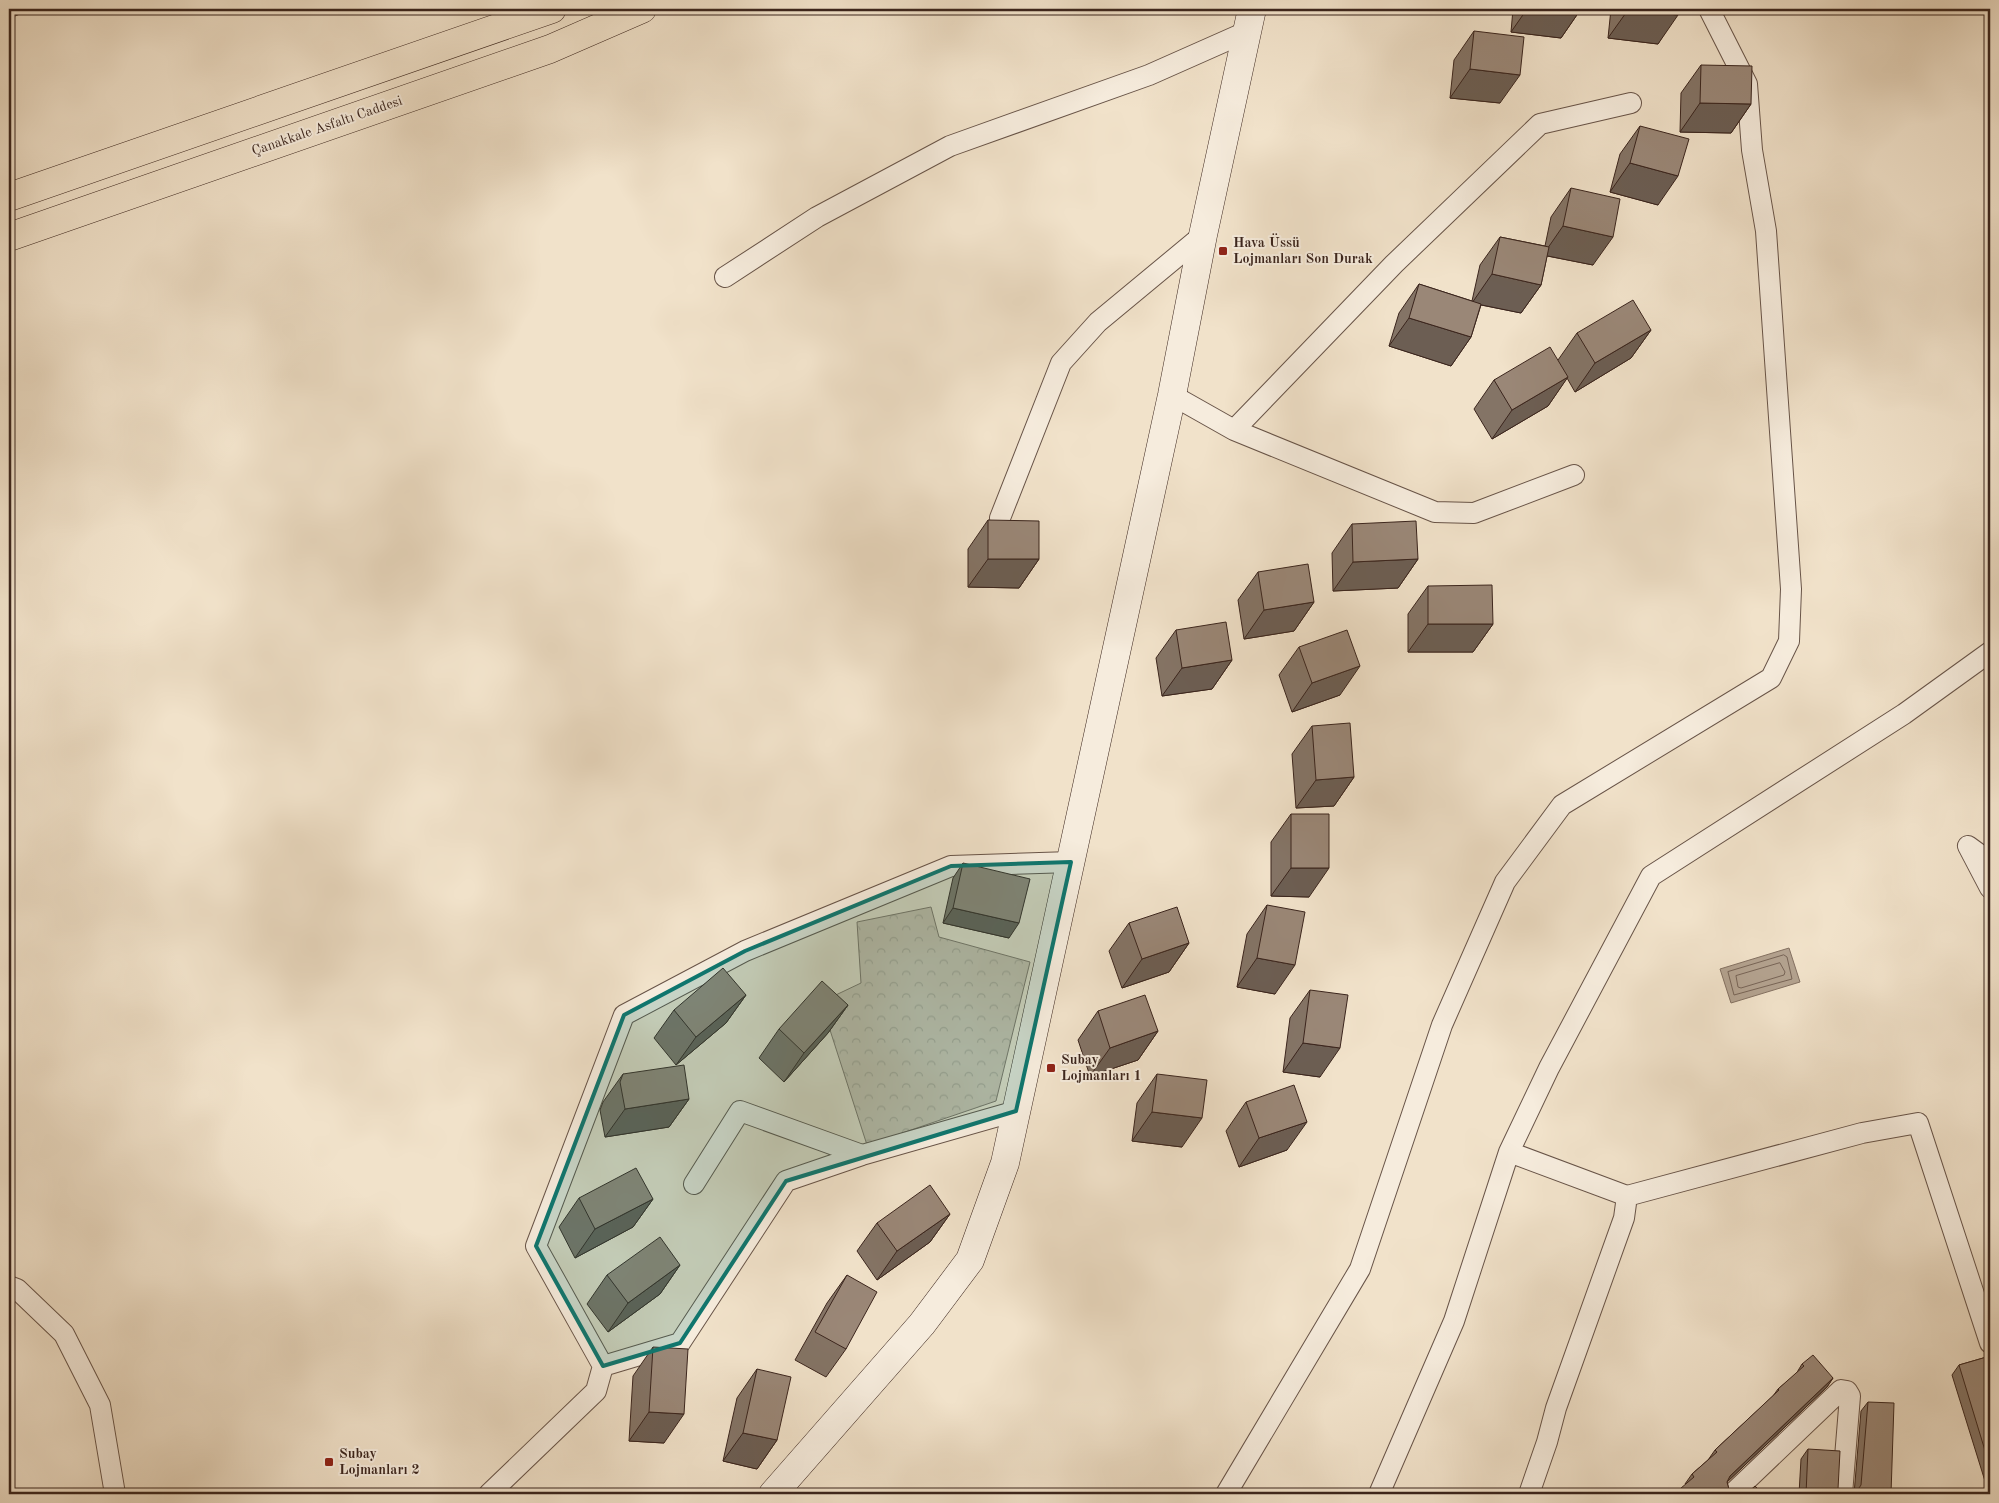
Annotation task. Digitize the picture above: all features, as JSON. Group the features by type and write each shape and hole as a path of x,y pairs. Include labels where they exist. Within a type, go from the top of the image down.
{"highway":[{"path":"9,198 552,9"},
{"name":"Çanakkale Asfaltı Caddesi","path":"9,237 550,49 642,9"}],"street":[{"path":"1226,1494 1360,1269 1442,1025 1505,882 1562,804 1771,678 1789,641 1791,589 1766,231 1752,150 1747,84 1709,9"},
{"path":"773,1494 922,1324 970,1260 1005,1163 1172,395 1202,235 1249,20"},
{"path":"725,277 817,217 950,146 1149,75 1249,20"},
{"path":"1234,430 1394,264 1540,124 1631,103"},
{"path":"1000,518 1060,363 1098,322 1202,235"},
{"path":"1172,395 1234,430 1435,512 1474,513 1574,475"},
{"path":"1379,1494 1454,1320 1509,1152 1549,1068 1651,876 1904,714 1990,652"},
{"path":"1990,862 1968,846 1990,888"},
{"path":"489,1494 596,1391 603,1366 536,1246 624,1014 745,950 951,866 1071,862"},
{"path":"694,1184 740,1111 862,1155"},
{"path":"603,1366 680,1343 786,1181 862,1155 1016,1111"},
{"path":"1509,1152 1626,1196 1862,1133 1918,1123 1990,1343"},
{"path":"1529,1494 1568,1374 1624,1218 1626,1196"},
{"path":"9,1286 17,1289 64,1334 100,1405 115,1494"},
{"path":"1732,1494 1841,1390 1847,1391 1850,1396 1842,1494"}],"highlighted area":[{"path":"1071,862 1016,1111 786,1181 680,1343 603,1366 536,1246 624,1015 745,951 951,866"}],"green space":[{"path":"931,907 939,937 1030,962 996,1101 867,1145 821,1002 861,983 857,922"}],"water":[{"path":"1789,948 1800,982 1731,1003 1720,969"}],"building":[{"path":"1628,9 1679,9 1678,15"},
{"path":"1474,31 1524,37 1520,75 1470,69"},
{"path":"1701,65 1752,66 1751,104 1700,103"},
{"path":"1640,126 1689,139 1678,176 1630,163"},
{"path":"1571,188 1620,199 1613,237 1563,226"},
{"path":"1500,237 1549,247 1541,285 1492,274"},
{"path":"1419,284 1481,304 1471,337 1409,318"},
{"path":"1633,300 1651,330 1595,363 1577,333"},
{"path":"1550,347 1568,377 1512,410 1494,380"},
{"path":"988,520 1039,521 1039,559 988,559"},
{"path":"1416,521 1418,559 1353,562 1352,524"},
{"path":"1308,564 1314,602 1264,610 1258,572"},
{"path":"1492,585 1493,624 1428,624 1428,586"},
{"path":"1226,622 1232,660 1182,668 1176,630"},
{"path":"1347,630 1360,666 1312,683 1299,647"},
{"path":"1350,723 1354,777 1316,780 1312,726"},
{"path":"1291,814 1329,814 1329,868 1291,868"},
{"path":"963,863 1030,879 1019,923 953,908"},
{"path":"1267,905 1305,912 1295,965 1257,958"},
{"path":"1177,907 1189,943 1142,959 1129,923"},
{"path":"723,968 746,995 696,1037 674,1010"},
{"path":"822,981 848,1005 804,1053 779,1029"},
{"path":"1310,990 1348,995 1340,1048 1303,1043"},
{"path":"1145,995 1158,1031 1110,1048 1098,1011"},
{"path":"684,1065 689,1099 625,1109 620,1082 623,1074"},
{"path":"1157,1074 1207,1080 1202,1118 1152,1112"},
{"path":"1294,1085 1307,1122 1259,1138 1246,1102"},
{"path":"636,1168 653,1199 595,1229 579,1198"},
{"path":"930,1185 950,1214 897,1251 877,1223"},
{"path":"660,1237 680,1265 628,1303 607,1275"},
{"path":"847,1275 877,1292 846,1349 815,1332"},
{"path":"653,1347 688,1349 684,1414 649,1412"},
{"path":"1813,1355 1833,1378 1730,1476 1727,1482 1732,1494 1674,1494 1694,1477 1692,1474 1717,1452 1715,1450 1804,1366 1802,1364"},
{"path":"1990,1356 1990,1467 1959,1365"},
{"path":"757,1369 791,1377 777,1440 743,1433"},
{"path":"1868,1402 1894,1403 1891,1494 1855,1494 1861,1485"},
{"path":"1808,1449 1840,1451 1838,1489 1845,1494 1806,1494"},
{"path":"1755,1486 1763,1494 1746,1494"}],"railway":[{"path":"9,16 26,9"}],"place":[{"name":"Hava Üssü Lojmanları Son Durak","path":"1223,251"},
{"name":"Subay Lojmanları 1","path":"1051,1068"},
{"name":"Subay Lojmanları 2","path":"329,1462"}]}
